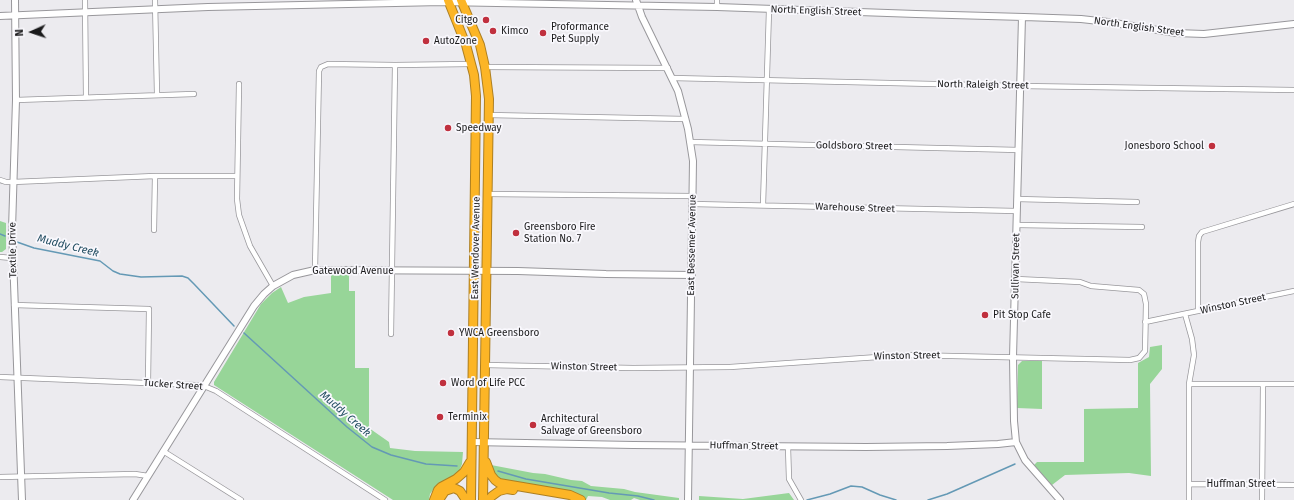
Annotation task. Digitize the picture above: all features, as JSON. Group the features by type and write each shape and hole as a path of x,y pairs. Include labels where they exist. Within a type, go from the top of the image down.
{"highway":[{"name":"East Wendover Avenue","path":"449,1 472,64 476,102 471,500"},
{"name":"East Wendover Avenue","path":"462,1 480,45 488,90 483,500"},
{"path":"484,455 491,475 499,483 570,495 580,500"},
{"path":"434,500 436,493 441,486 456,479 464,472 469,466 471,458"},
{"path":"439,500 445,491 454,488 460,492 466,500"},
{"path":"488,500 495,493 507,489 569,500"}],"street":[{"name":"Textile Drive","path":"15,0 16,100 12,258 22,500"},
{"path":"85,0 86,97"},
{"path":"155,0 157,94"},
{"path":"717,0 717,7"},
{"name":"North English Street","path":"0,16 306,3 462,1 637,3 768,10 1081,19 1176,33 1204,34 1294,24"},
{"name":"East Bessemer Avenue","path":"637,3 646,26 668,68 681,100 686,119 692,161 690,446 688,500"},
{"path":"763,205 768,10"},
{"name":"Sullivan Street","path":"1022,17 1013,357 1013,417 1016,442 1024,460 1060,500"},
{"path":"315,270 319,71 321,67 328,64 472,64"},
{"path":"391,334 396,65"},
{"path":"485,67 668,68"},
{"name":"North Raleigh Street","path":"672,78 1294,92"},
{"path":"238,84 239,215 250,246 273,286"},
{"path":"16,100 157,94 194,94"},
{"path":"488,115 686,119"},
{"name":"Goldsboro Street","path":"690,142 1019,150"},
{"path":"0,180 14,182 155,176 238,176"},
{"path":"154,230 155,176"},
{"path":"487,194 692,196"},
{"path":"1017,199 1137,202"},
{"name":"Warehouse Street","path":"692,204 1017,211"},
{"path":"1198,311 1198,242 1199,236 1202,232 1294,204"},
{"path":"1017,225 1142,227"},
{"path":"0,257 12,258"},
{"name":"Gatewood Avenue","path":"133,500 254,306 273,286 293,275 315,270 392,270 692,275"},
{"path":"1016,279 1080,282 1091,286 1139,290 1144,294 1146,304 1145,322"},
{"name":"Winston Street","path":"485,365 690,368 747,367 908,355 1130,360 1139,358 1145,351 1145,322 1294,291"},
{"path":"14,305 149,309 148,383"},
{"path":"1185,314 1192,339 1194,355 1189,384 1189,500"},
{"name":"Tucker Street","path":"0,377 204,386 216,391 377,498 386,500"},
{"path":"1189,384 1294,384"},
{"path":"1262,500 1263,384"},
{"name":"Huffman Street","path":"472,442 690,446 947,446 1016,442"},
{"path":"788,446 789,478 801,500"},
{"path":"163,451 241,500"},
{"path":"0,477 135,474 148,476"},
{"name":"Huffman Street","path":"1189,484 1294,485"}],"green space":[{"path":"0,221 6,223 6,249 2,252 0,252"},
{"path":"331,274 349,275 349,291 355,291 355,368 369,368 369,428 389,442 390,448 415,451 463,452 462,464 459,472 436,486 430,494 429,500 393,500 214,385 214,382 261,304 272,293 281,287 288,303 304,297 331,293"},
{"path":"1162,345 1162,369 1150,384 1151,476 1129,473 1065,475 1052,485 1034,465 1037,462 1084,462 1084,409 1138,408 1138,363 1149,357 1150,347"},
{"path":"1022,361 1042,361 1042,409 1017,408 1018,365"},
{"path":"491,465 582,481 591,486 624,489 679,498 679,500 640,500 634,498 631,500 610,500 602,497 588,496 586,500 576,493 504,482 495,474"},
{"path":"789,493 794,500 699,500 699,496 743,499"}],"waterway":[{"name":"Muddy Creek","path":"0,234 5,236"},
{"name":"Muddy Creek","path":"17,242 34,248 100,261 113,271 120,274 141,277 182,276 188,278 234,326"},
{"name":"Muddy Creek","path":"244,333 347,427 372,447 391,455 426,464 457,466"},
{"path":"928,500 947,494 1015,464"},
{"name":"Muddy Creek","path":"498,471 526,479 609,493 638,496 654,500"},
{"path":"807,500 830,494 851,486 862,487 896,500"}],"place":[{"name":"Citgo","path":"486,20"},
{"name":"Kimco","path":"493,31"},
{"name":"Proformance Pet Supply","path":"543,33"},
{"name":"AutoZone","path":"426,41"},
{"name":"Speedway","path":"448,128"},
{"name":"Jonesboro School","path":"1212,146"},
{"name":"Greensboro Fire Station No. 7","path":"516,233"},
{"name":"Pit Stop Cafe","path":"985,315"},
{"name":"YWCA Greensboro","path":"451,333"},
{"name":"Word of Life PCC","path":"443,383"},
{"name":"Terminix","path":"440,417"},
{"name":"Architectural Salvage of Greensboro","path":"533,425"}]}
